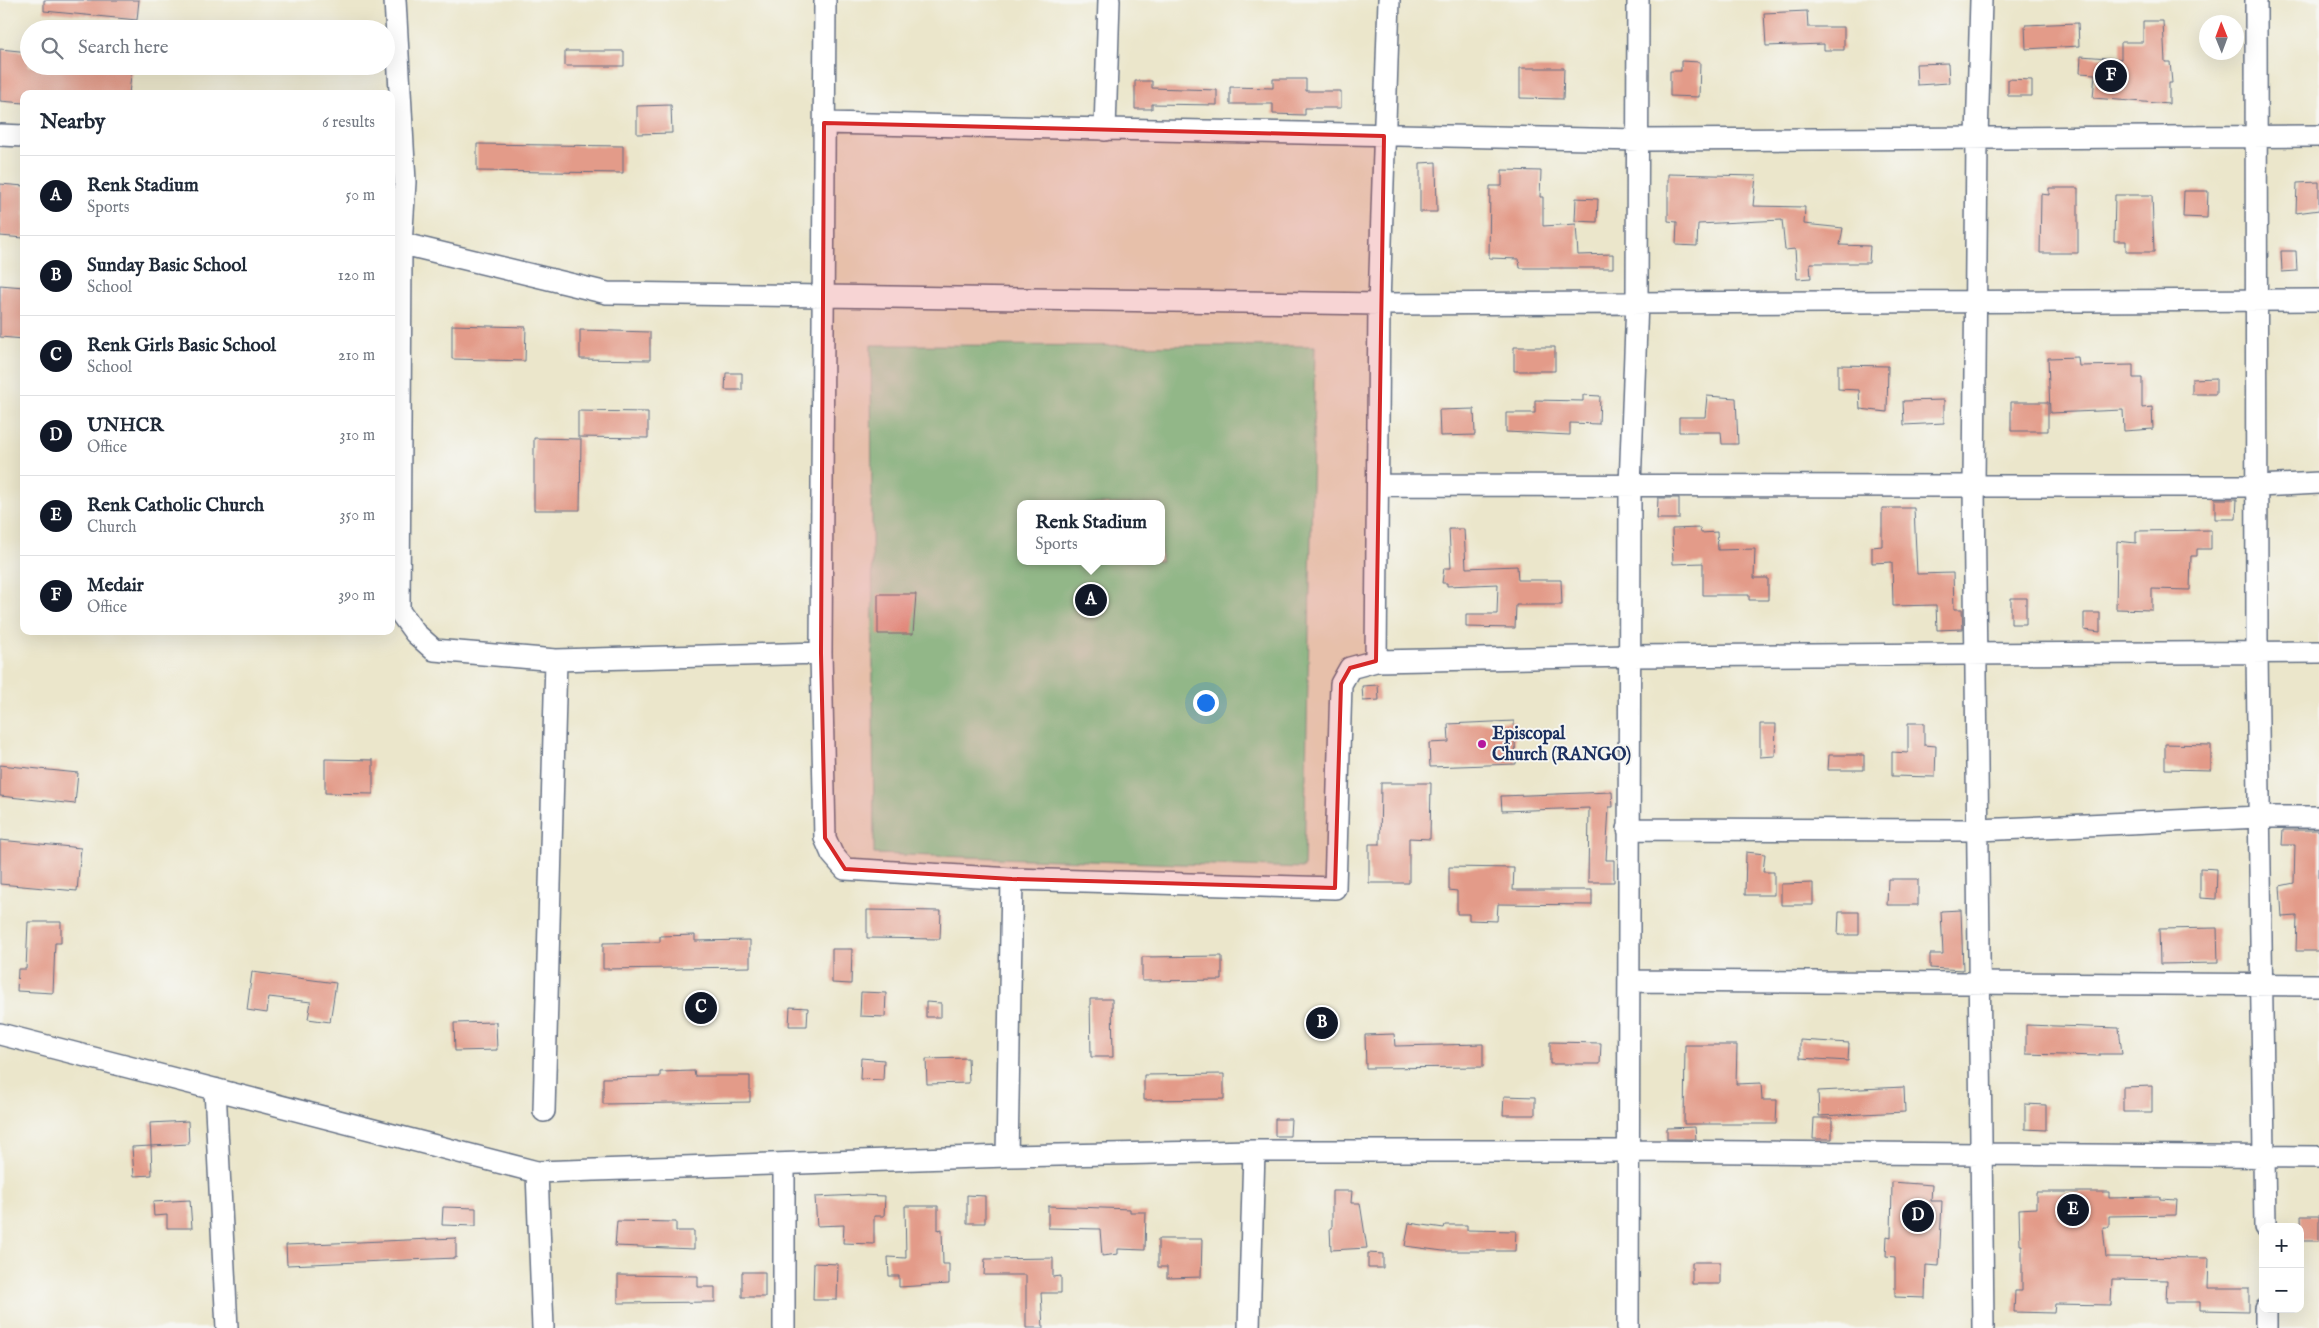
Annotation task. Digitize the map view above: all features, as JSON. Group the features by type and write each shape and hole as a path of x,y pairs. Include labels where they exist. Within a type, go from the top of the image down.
{"street":[{"path":"395,0 405,182 396,243 399,611 415,633 434,650 556,660 821,653"},
{"path":"825,0 821,653 825,838 832,854 845,869 1012,879 1335,888 1341,684 1350,668 1376,661 1630,656 1975,653 2257,654 2319,652"},
{"path":"1105,130 1109,0"},
{"path":"1376,661 1379,304 1388,0"},
{"path":"1628,1328 1630,486 1637,301 1638,0"},
{"path":"1981,0 1977,138 1974,486 1983,1328"},
{"path":"2256,0 2257,654 2265,1223"},
{"path":"824,123 1639,140 2319,136"},
{"path":"0,135 20,136"},
{"path":"396,243 607,293 1379,304 1637,301 2319,300"},
{"path":"1378,485 2258,486 2319,484"},
{"path":"544,1111 556,660"},
{"path":"1628,829 1979,830 2259,817 2319,817"},
{"path":"1007,1156 1012,879"},
{"path":"1629,981 2319,985"},
{"path":"0,1034 537,1172 1007,1156 1254,1151 1628,1151 2319,1157"},
{"path":"215,1089 227,1328"},
{"path":"1249,1328 1254,1151"},
{"path":"784,1164 784,1328"},
{"path":"537,1172 543,1328"},
{"path":"2266,1313 2266,1328"}],"highlighted area":[{"path":"824,123 1384,136 1376,661 1350,668 1341,684 1335,888 1012,879 845,869 825,838 821,653"}],"green space":[{"path":"871,345 1315,346 1304,868 874,854"}],"building":[{"path":"44,0 139,0 137,20 44,11"},
{"path":"1807,11 1808,27 1844,27 1844,50 1824,50 1824,44 1766,46 1764,13"},
{"path":"2143,21 2163,21 2165,62 2170,62 2172,83 2169,83 2169,104 2093,98 2095,74 2080,73 2081,56 2121,59 2121,42 2143,42"},
{"path":"2078,23 2079,46 2026,49 2025,25"},
{"path":"0,49 20,51 20,75 131,75 129,90 20,90 20,103 0,101"},
{"path":"565,51 624,51 624,66 565,66"},
{"path":"1681,61 1700,62 1699,97 1670,96 1670,71 1681,71"},
{"path":"1948,63 1949,83 1917,85 1916,64"},
{"path":"1520,68 1564,68 1563,99 1520,98"},
{"path":"1273,79 1306,79 1306,91 1341,91 1341,108 1305,108 1305,115 1273,114 1273,104 1230,104 1230,87 1273,88"},
{"path":"2008,79 2032,80 2032,96 2008,96"},
{"path":"1135,81 1152,81 1152,88 1217,90 1217,105 1152,104 1152,109 1135,109"},
{"path":"671,105 672,133 637,134 637,106"},
{"path":"477,144 623,146 623,173 477,171"},
{"path":"1436,162 1437,212 1420,212 1420,163"},
{"path":"1502,170 1541,171 1540,197 1543,197 1543,226 1576,224 1578,255 1613,254 1613,268 1520,268 1519,259 1489,258 1490,186 1502,186"},
{"path":"1668,174 1756,176 1753,206 1805,207 1804,224 1843,228 1840,245 1870,246 1869,263 1810,263 1811,278 1797,279 1795,249 1785,250 1782,220 1698,224 1697,246 1676,245 1677,222 1668,221"},
{"path":"2319,182 2319,210 2296,213 2297,183"},
{"path":"0,184 20,186 20,238 0,236"},
{"path":"2049,188 2078,188 2078,253 2040,253 2041,194 2049,195"},
{"path":"2184,191 2208,191 2207,218 2183,217"},
{"path":"2115,195 2152,195 2154,252 2126,252 2126,241 2114,241"},
{"path":"1576,198 1598,199 1597,222 1575,221"},
{"path":"2281,251 2296,251 2297,271 2282,272"},
{"path":"0,285 20,287 20,339 0,337"},
{"path":"452,325 526,327 525,361 452,359"},
{"path":"580,330 650,332 650,360 580,359"},
{"path":"1514,347 1555,347 1555,371 1514,371"},
{"path":"2078,357 2079,366 2133,365 2133,378 2142,378 2142,408 2152,407 2153,429 2124,431 2123,410 2050,413 2048,358"},
{"path":"1838,365 1888,366 1887,412 1860,409 1859,390 1838,389"},
{"path":"726,373 742,373 742,390 725,390"},
{"path":"2216,378 2216,394 2192,394 2192,379"},
{"path":"1583,395 1600,396 1599,424 1570,423 1570,435 1506,432 1506,413 1535,413 1535,400 1583,401"},
{"path":"1707,396 1736,398 1738,444 1722,444 1721,432 1679,432 1679,417 1705,417"},
{"path":"1944,400 1944,423 1904,425 1903,401"},
{"path":"2011,402 2048,402 2048,431 2011,431"},
{"path":"1474,409 1475,435 1440,436 1439,410"},
{"path":"578,411 648,412 648,438 578,437"},
{"path":"534,438 581,439 580,510 534,510"},
{"path":"1658,498 1679,498 1679,519 1657,519"},
{"path":"2215,499 2237,499 2236,519 2215,519"},
{"path":"1882,508 1914,508 1917,574 1953,573 1954,609 1962,609 1963,629 1937,630 1936,605 1893,606 1892,562 1872,563 1872,547 1882,546"},
{"path":"1700,528 1701,533 1717,532 1718,550 1755,549 1754,578 1768,578 1768,600 1749,600 1749,595 1703,595 1703,563 1673,564 1672,529"},
{"path":"1449,529 1464,529 1466,568 1517,566 1518,580 1561,580 1562,605 1516,605 1515,628 1466,627 1466,614 1497,614 1498,584 1447,586 1447,583 1442,583 1444,568 1451,568"},
{"path":"2211,530 2211,549 2197,549 2197,556 2191,556 2190,590 2152,589 2152,610 2116,609 2117,541 2136,543 2136,531"},
{"path":"878,594 916,594 913,634 878,634"},
{"path":"2011,598 2026,598 2026,624 2011,624"},
{"path":"2084,613 2100,613 2100,632 2084,630"},
{"path":"1378,685 1379,700 1363,701 1362,686"},
{"name":"Episcopal Church (RANGO)","path":"1514,721 1516,764 1430,767 1429,743 1449,742 1448,724"},
{"path":"1908,723 1924,723 1924,745 1936,746 1935,777 1892,776 1892,752 1908,753"},
{"path":"1760,724 1776,724 1775,756 1760,757"},
{"path":"2165,744 2211,745 2211,770 2165,769"},
{"path":"1829,755 1864,755 1864,770 1828,770"},
{"path":"325,759 373,760 373,794 325,793"},
{"path":"0,765 78,773 75,804 0,796"},
{"path":"1381,783 1431,783 1430,839 1409,838 1409,883 1369,883 1369,844 1380,844"},
{"path":"1612,792 1613,807 1609,807 1606,860 1614,860 1614,882 1588,882 1589,808 1502,811 1501,796"},
{"path":"2283,830 2319,830 2319,951 2296,951 2297,916 2282,917 2280,886 2294,883 2295,845 2282,845"},
{"path":"0,840 81,848 77,891 0,884"},
{"path":"1746,852 1765,854 1763,872 1774,872 1774,895 1745,895"},
{"path":"1449,867 1514,868 1513,890 1592,890 1592,905 1498,904 1497,921 1469,920 1469,914 1457,914 1457,891 1449,890"},
{"path":"2200,868 2217,869 2216,899 2200,898"},
{"path":"1888,879 1918,879 1918,905 1887,905"},
{"path":"1813,883 1813,905 1781,905 1781,884"},
{"path":"867,910 941,911 940,939 867,938"},
{"path":"1961,910 1963,970 1930,968 1930,954 1943,954 1941,911"},
{"path":"1839,912 1859,912 1859,935 1838,935"},
{"path":"28,922 61,922 61,943 55,943 53,993 17,991 18,969 26,969"},
{"path":"2217,928 2218,963 2160,964 2159,929"},
{"path":"695,935 695,941 750,940 750,967 603,969 603,943 660,942 660,936"},
{"path":"832,949 852,949 851,984 832,983"},
{"path":"1222,956 1222,980 1142,981 1142,957"},
{"path":"252,972 336,983 330,1022 308,1019 311,1002 269,997 267,1013 247,1010"},
{"path":"861,992 886,993 885,1017 860,1016"},
{"path":"1090,999 1112,999 1113,1057 1091,1057"},
{"path":"926,1002 941,1003 941,1017 926,1017"},
{"path":"790,1007 808,1008 807,1026 789,1026"},
{"path":"496,1022 497,1050 455,1051 454,1023"},
{"path":"2026,1025 2119,1028 2122,1054 2099,1054 2099,1056 2026,1054"},
{"path":"1394,1034 1395,1046 1483,1044 1483,1067 1366,1068 1365,1035"},
{"path":"1800,1040 1849,1043 1848,1061 1800,1058"},
{"path":"1550,1042 1601,1043 1600,1064 1550,1064"},
{"path":"1685,1045 1737,1045 1736,1084 1761,1083 1762,1100 1777,1100 1776,1124 1684,1124"},
{"path":"861,1058 884,1060 883,1080 860,1079"},
{"path":"968,1058 969,1083 927,1084 926,1059"},
{"path":"694,1071 695,1076 750,1076 750,1102 603,1104 603,1078 660,1077 660,1072"},
{"path":"1224,1074 1224,1099 1144,1100 1144,1075"},
{"path":"2152,1086 2152,1112 2123,1112 2123,1087"},
{"path":"1904,1087 1905,1112 1819,1116 1818,1091"},
{"path":"1504,1096 1535,1097 1535,1115 1503,1115"},
{"path":"2025,1104 2046,1105 2046,1130 2025,1129"},
{"path":"1814,1118 1832,1118 1832,1139 1813,1139"},
{"path":"1275,1119 1291,1119 1290,1136 1275,1136"},
{"path":"188,1121 189,1144 151,1146 150,1123"},
{"path":"1695,1127 1696,1139 1667,1139 1667,1128"},
{"path":"151,1146 152,1175 134,1176 132,1147"},
{"path":"1892,1182 1932,1185 1931,1201 1942,1201 1939,1266 1926,1265 1925,1298 1895,1297 1895,1257 1886,1256 1887,1236 1891,1237"},
{"path":"1332,1191 1352,1191 1351,1203 1360,1203 1367,1248 1331,1250"},
{"path":"2036,1192 2109,1192 2109,1198 2160,1197 2160,1199 2177,1200 2176,1215 2109,1216 2109,1227 2103,1227 2106,1257 2209,1258 2208,1288 2249,1288 2249,1311 2200,1310 2200,1302 2166,1302 2167,1280 2112,1279 2111,1305 2055,1304 2054,1313 2014,1312 2015,1291 2022,1291 2022,1245 2020,1245 2019,1209 2036,1208"},
{"path":"967,1195 985,1196 985,1223 967,1223"},
{"path":"885,1196 884,1216 874,1216 874,1244 843,1243 844,1225 817,1226 815,1197"},
{"path":"190,1200 192,1228 167,1228 167,1215 154,1216 153,1202"},
{"path":"905,1206 938,1206 938,1230 942,1229 943,1264 949,1264 949,1284 899,1287 899,1276 889,1276 888,1257 906,1258"},
{"path":"1048,1206 1130,1209 1130,1212 1146,1212 1145,1250 1118,1249 1118,1254 1102,1256 1100,1229 1048,1228"},
{"path":"443,1207 476,1208 476,1226 442,1225"},
{"path":"2301,1216 2319,1216 2319,1241 2304,1241 2304,1223 2301,1223"},
{"path":"617,1221 676,1222 676,1231 694,1231 694,1249 615,1246"},
{"path":"1409,1223 1444,1228 1445,1225 1467,1225 1467,1230 1516,1231 1515,1251 1443,1251 1405,1246"},
{"path":"456,1238 456,1258 287,1265 286,1245"},
{"path":"1158,1239 1202,1239 1201,1277 1167,1278 1167,1267 1158,1267"},
{"path":"1368,1253 1383,1254 1383,1268 1368,1268"},
{"path":"1053,1258 1053,1277 1061,1276 1061,1293 1041,1293 1043,1328 1026,1328 1026,1275 984,1275 985,1259"},
{"path":"1692,1262 1720,1262 1720,1284 1692,1284"},
{"path":"814,1263 838,1264 837,1300 813,1300"},
{"path":"742,1272 765,1272 765,1297 742,1297"},
{"path":"618,1275 698,1276 698,1287 715,1287 715,1302 618,1303"}],"place":[{"name":"Medair","path":"2111,76"},
{"name":"Renk Stadium","path":"1091,600"},
{"name":"Episcopal Church (RANGO)","path":"1482,744"},
{"name":"Renk Girls Basic School","path":"701,1008"},
{"name":"Sunday Basic School","path":"1322,1023"},
{"name":"Renk Catholic Church","path":"2073,1210"},
{"name":"UNHCR","path":"1918,1216"}]}
